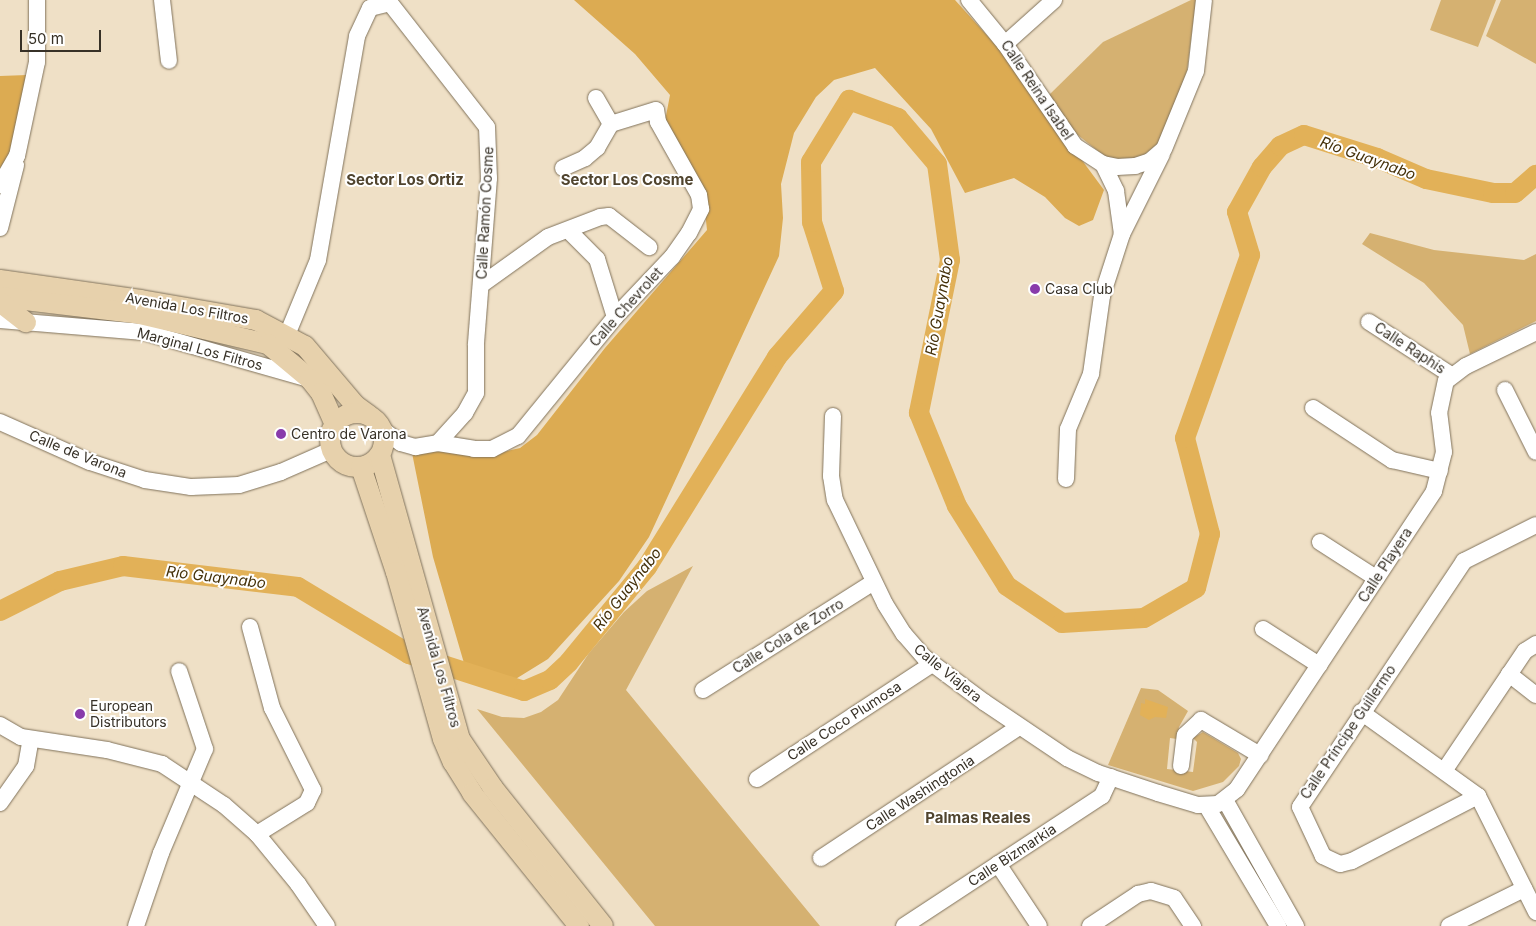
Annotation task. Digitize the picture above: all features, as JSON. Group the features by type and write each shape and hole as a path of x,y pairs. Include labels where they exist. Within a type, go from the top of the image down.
{"main road":[{"name":"Avenida Los Filtros","path":"0,280 222,312 256,320 287,335 313,354 348,398 369,415"},
{"name":"Avenida Los Filtros","path":"0,297 140,314 249,338 268,344 310,379 321,393 335,424"},
{"path":"0,302 26,322"},
{"path":"348,414 369,415 383,430 380,455 362,467 346,466 331,450 330,439 335,424 348,414"},
{"name":"Avenida Los Filtros","path":"380,455 404,571 452,739 472,793 578,926"},
{"name":"Avenida Los Filtros","path":"362,467 404,571"},
{"name":"Avenida Los Filtros","path":"452,739 603,926"}],"street":[{"path":"0,228 18,156 36,62 37,0"},
{"path":"162,0 169,61"},
{"name":"Calle Reina Isabel","path":"969,0 1005,44 1075,146 1103,164 1135,166 1150,161 1164,149"},
{"path":"1005,44 1054,0"},
{"path":"1066,478 1068,429 1090,374 1102,296 1122,234 1164,149 1196,71 1204,0"},
{"name":"Calle Ramón Cosme","path":"287,335 318,260 356,36 365,14 378,4 390,3 487,127 489,178 481,285 476,393 465,413 438,443"},
{"path":"563,168 585,158 597,148 611,124 596,98"},
{"name":"Calle Chevrolet","path":"383,430 401,443 415,447 438,443 474,449 492,449 518,436 615,317 672,257 701,209 699,195 658,122 656,110 611,124"},
{"path":"0,185 18,156"},
{"path":"1103,164 1116,191 1122,234"},
{"path":"481,285 548,237 610,216 649,248"},
{"path":"569,231 597,259 615,317"},
{"name":"Marginal Los Filtros","path":"0,320 144,332 310,379"},
{"name":"Calle Raphis","path":"1370,322 1451,375"},
{"path":"1451,375 1536,332"},
{"name":"Calle Playera","path":"1225,800 1237,789 1260,755 1434,491 1444,452 1439,400 1451,375"},
{"path":"1505,390 1536,452"},
{"path":"1313,408 1392,460 1440,471"},
{"name":"Calle Viajera","path":"832,416 832,489 874,582 904,634 932,664 1019,727 1067,758 1111,778 1206,805"},
{"name":"Calle de Varona","path":"0,422 105,468 145,480 191,487 246,483 331,450"},
{"name":"Calle Príncipe Guillermo","path":"1478,796 1352,861 1340,864 1323,856 1300,807 1361,712 1464,562 1536,525"},
{"path":"1320,542 1376,578"},
{"name":"Calle Cola de Zorro","path":"703,690 874,582"},
{"path":"250,627 272,708 313,790 307,803 257,834"},
{"path":"1263,629 1319,666"},
{"path":"1444,771 1525,651 1536,644"},
{"name":"Calle Coco Plumosa","path":"757,779 932,664"},
{"path":"136,926 161,853 204,749 179,671"},
{"path":"1509,674 1536,695"},
{"path":"1361,712 1478,796 1536,912"},
{"path":"1181,766 1185,735 1201,720 1260,755"},
{"path":"0,725 12,734 31,739 107,750 162,764 224,805 257,834 298,884 327,926"},
{"name":"Calle Washingtonia","path":"821,858 1019,727"},
{"path":"0,803 26,766 31,739"},
{"name":"Calle Bizmarkia","path":"904,926 1102,796 1111,778"},
{"path":"1278,926 1206,805 1225,800 1296,926"},
{"path":"998,864 1039,926"},
{"path":"1449,926 1524,889"},
{"path":"1090,926 1138,894 1151,891 1174,898 1193,926"}],"shaded area":[{"path":"574,0 955,0 1002,52 1104,190 1093,220 1079,226 1065,218 1045,197 1014,178 965,193 931,129 875,68 834,80 816,97 794,133 781,184 783,218 779,256 649,537 619,581 548,659 514,680 496,682 466,670 433,557 412,453 438,449 499,453 520,448 537,435 605,348 707,230 704,202 665,121 670,95 635,54"},
{"path":"1191,0 1196,0 1187,71 1162,140 1144,155 1132,160 1118,162 1103,155 1069,128 1049,95 1103,42"},
{"path":"1441,0 1496,0 1478,47 1430,30"},
{"path":"1501,0 1536,0 1536,64 1486,36"},
{"path":"27,75 11,152 0,169 0,76"},
{"path":"1370,233 1434,250 1524,260 1536,254 1536,321 1470,354 1463,325 1424,283 1362,244"},
{"path":"693,566 626,690 820,926 655,926 477,709 502,717 524,718 541,712 558,700 589,653 624,612 647,591"},
{"path":"1141,688 1158,690 1188,711 1179,727 1177,739 1170,738 1167,769 1193,772 1197,742 1193,738 1203,732 1238,753 1241,759 1239,766 1223,782 1193,791 1108,765"},
{"path":"1145,699 1168,707 1166,718 1155,717 1149,720 1140,715 1141,703 1145,704"}],"waterway":[{"name":"Río Guaynabo","path":"0,611 60,581 123,566 298,587 409,654 524,691 550,680 569,662 647,567 777,357 834,291 812,222 811,162 849,100 898,118 937,164 950,260 919,413 957,506 1007,586 1062,623 1144,618 1196,588 1210,534 1185,438 1250,255 1237,212 1262,167 1280,146 1304,135 1377,158 1426,179 1493,193 1515,193 1536,175"}],"place":[{"name":"Casa Club","path":"1035,289"},
{"name":"Centro de Varona","path":"281,434"},
{"name":"European Distributors","path":"80,714"}],"district":[{"name":"Sector Los Ortiz","path":"405,180"},
{"name":"Sector Los Cosme","path":"627,180"},
{"name":"Palmas Reales","path":"978,818"}]}
